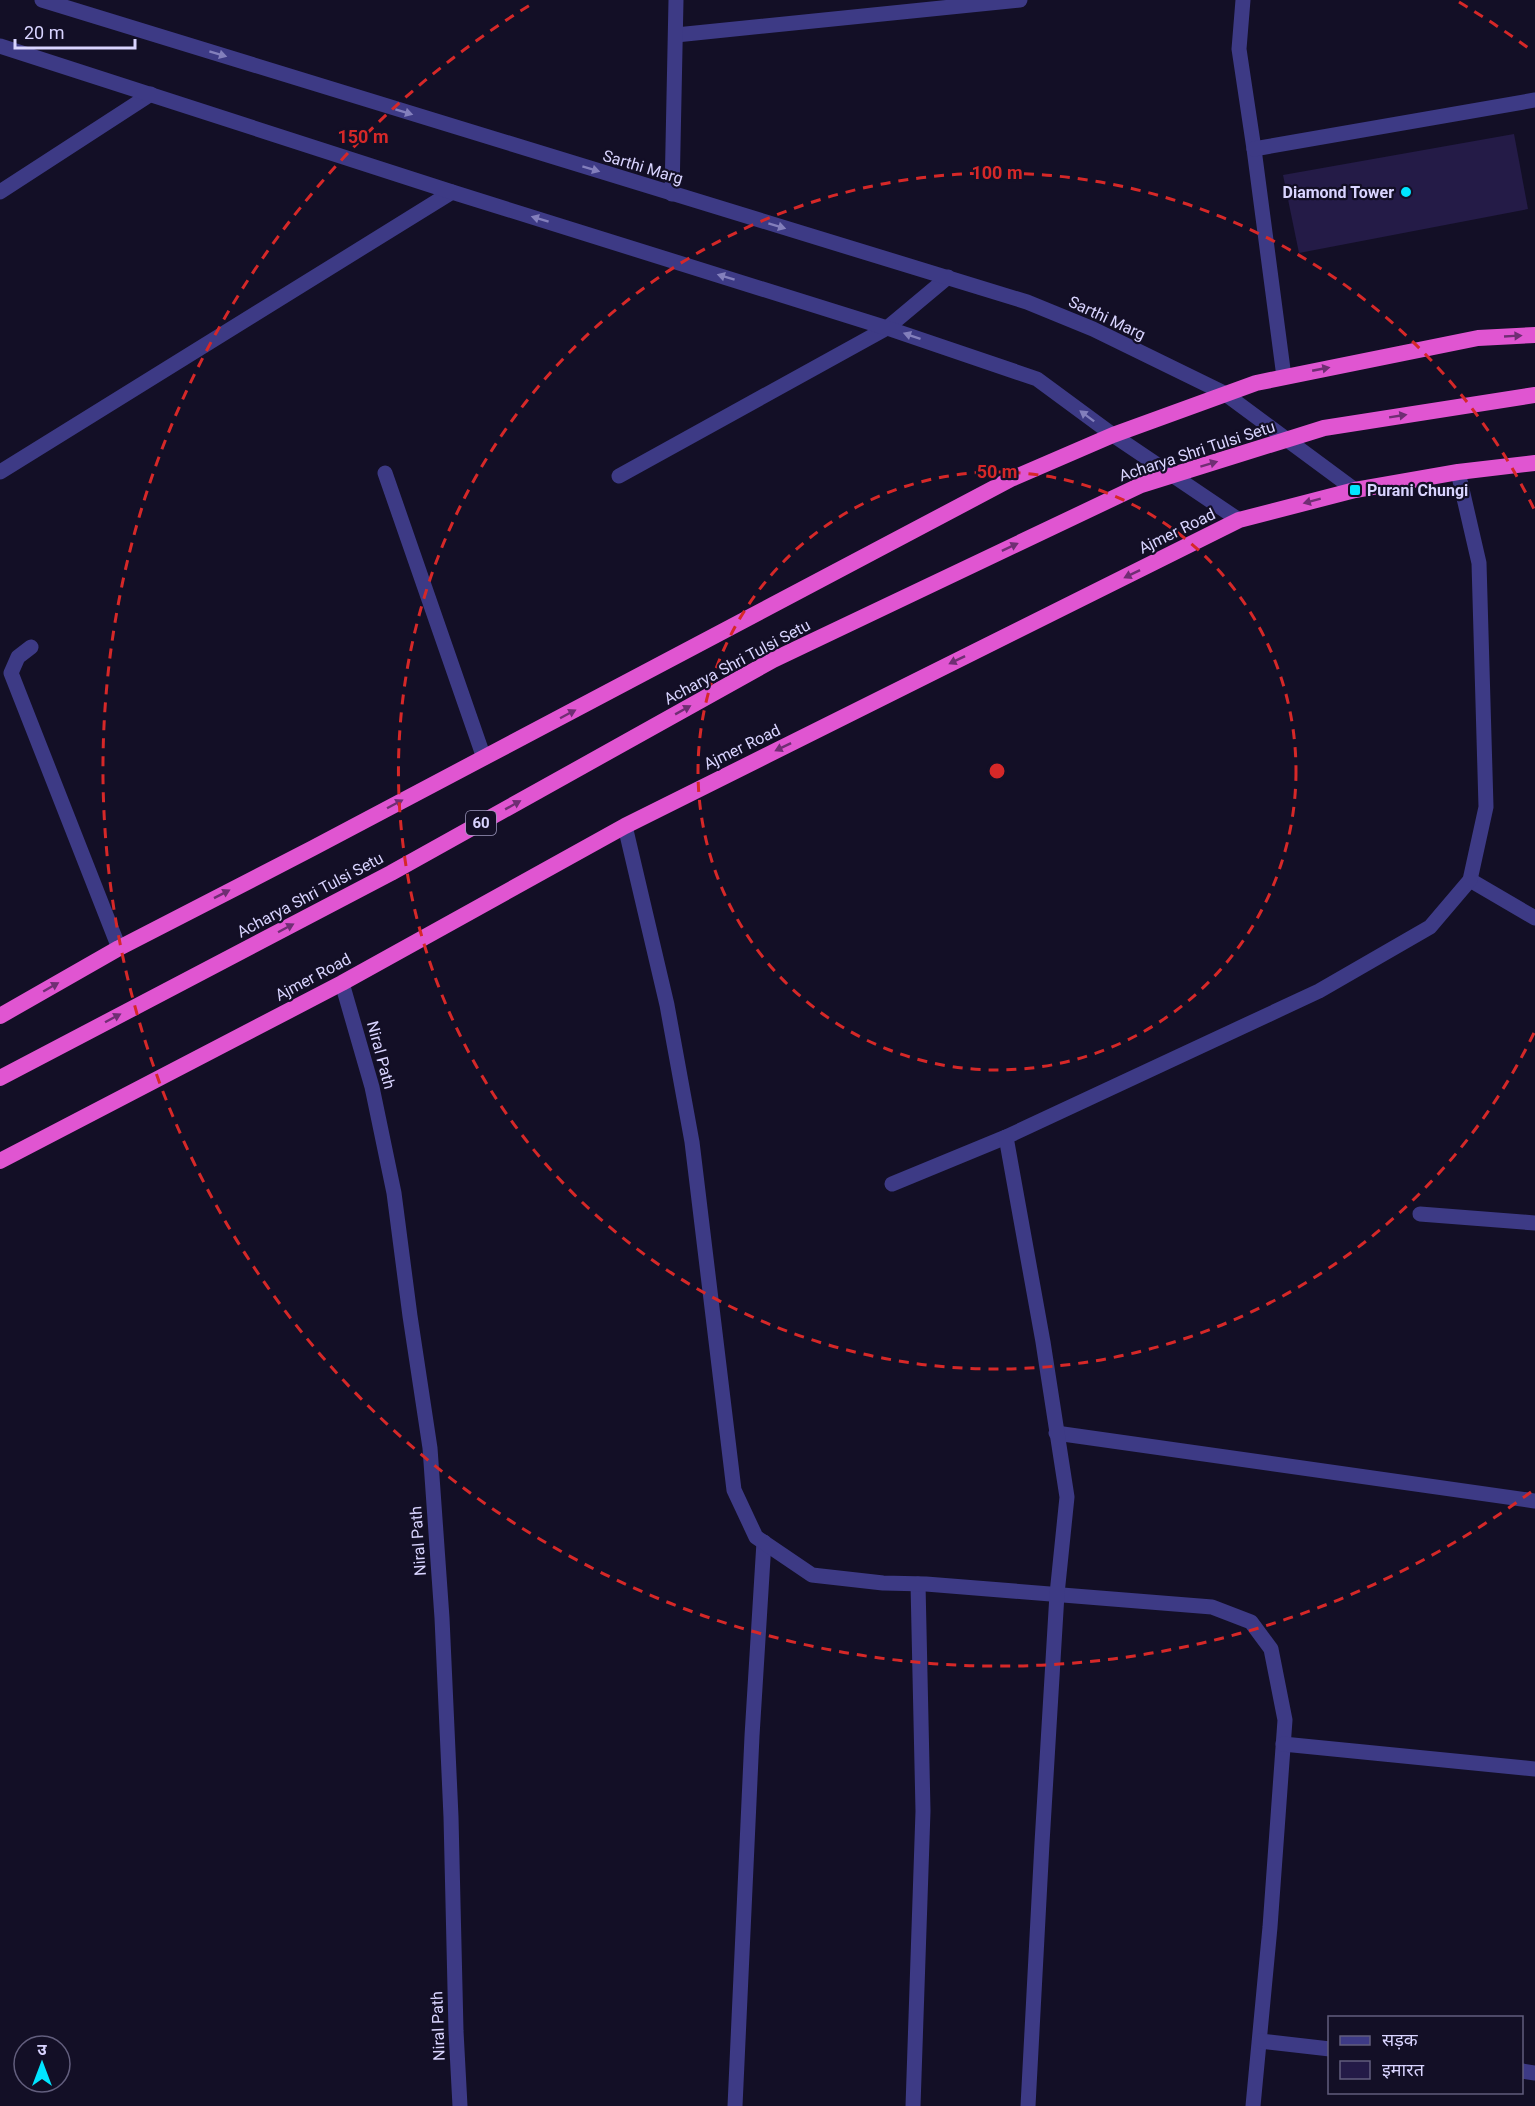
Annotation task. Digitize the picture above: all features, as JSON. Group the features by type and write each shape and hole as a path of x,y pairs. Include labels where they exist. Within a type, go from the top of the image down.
{"highway":[{"path":"0,1016 119,948 1011,479 1113,435 1256,383 1478,338 1535,335"},
{"name":"Acharya Shri Tulsi Setu","path":"3,1076 391,873 773,660 1141,485 1324,428 1535,395"},
{"name":"Ajmer Road","path":"0,1161 342,983 625,826 1239,520 1355,490 1458,472 1535,463"}],"street":[{"name":"Sarthi Marg","path":"42,0 69,4 672,194 1027,302 1071,320 1224,393 1355,490"},
{"path":"672,194 676,0"},
{"path":"676,35 1020,0"},
{"path":"1243,0 1239,49 1284,377"},
{"path":"0,46 452,192 887,328 1037,379 1113,435 1239,520"},
{"path":"0,192 151,94"},
{"path":"1254,149 1535,100"},
{"path":"0,472 452,192"},
{"path":"619,476 887,328 948,277"},
{"path":"892,1184 1006,1137 1319,991 1430,927 1470,880 1486,807 1479,563 1458,472"},
{"path":"385,473 484,758"},
{"path":"31,647 18,657 11,673 119,948"},
{"path":"625,826 667,1005 692,1142 734,1490 756,1537 812,1575 883,1583 1212,1607 1251,1622 1271,1649 1285,1720 1254,2106"},
{"path":"1470,880 1535,918"},
{"name":"Niral Path","path":"342,983 372,1087 394,1193 430,1448 442,1618 450,1793 460,2106"},
{"path":"1006,1137 1043,1342 1066,1497 1057,1594 1029,2106"},
{"path":"1420,1214 1535,1223"},
{"path":"1056,1433 1535,1501"},
{"path":"735,2106 764,1542"},
{"path":"913,2106 923,1811 918,1584"},
{"path":"1283,1744 1535,1769"},
{"path":"1260,2041 1328,2049"}],"building":[{"name":"Diamond Tower","path":"1514,134 1528,209 1299,253 1283,175"}],"place":[{"name":"Diamond Tower","path":"1406,192"},
{"name":"Purani Chungi","path":"1355,490"}]}
